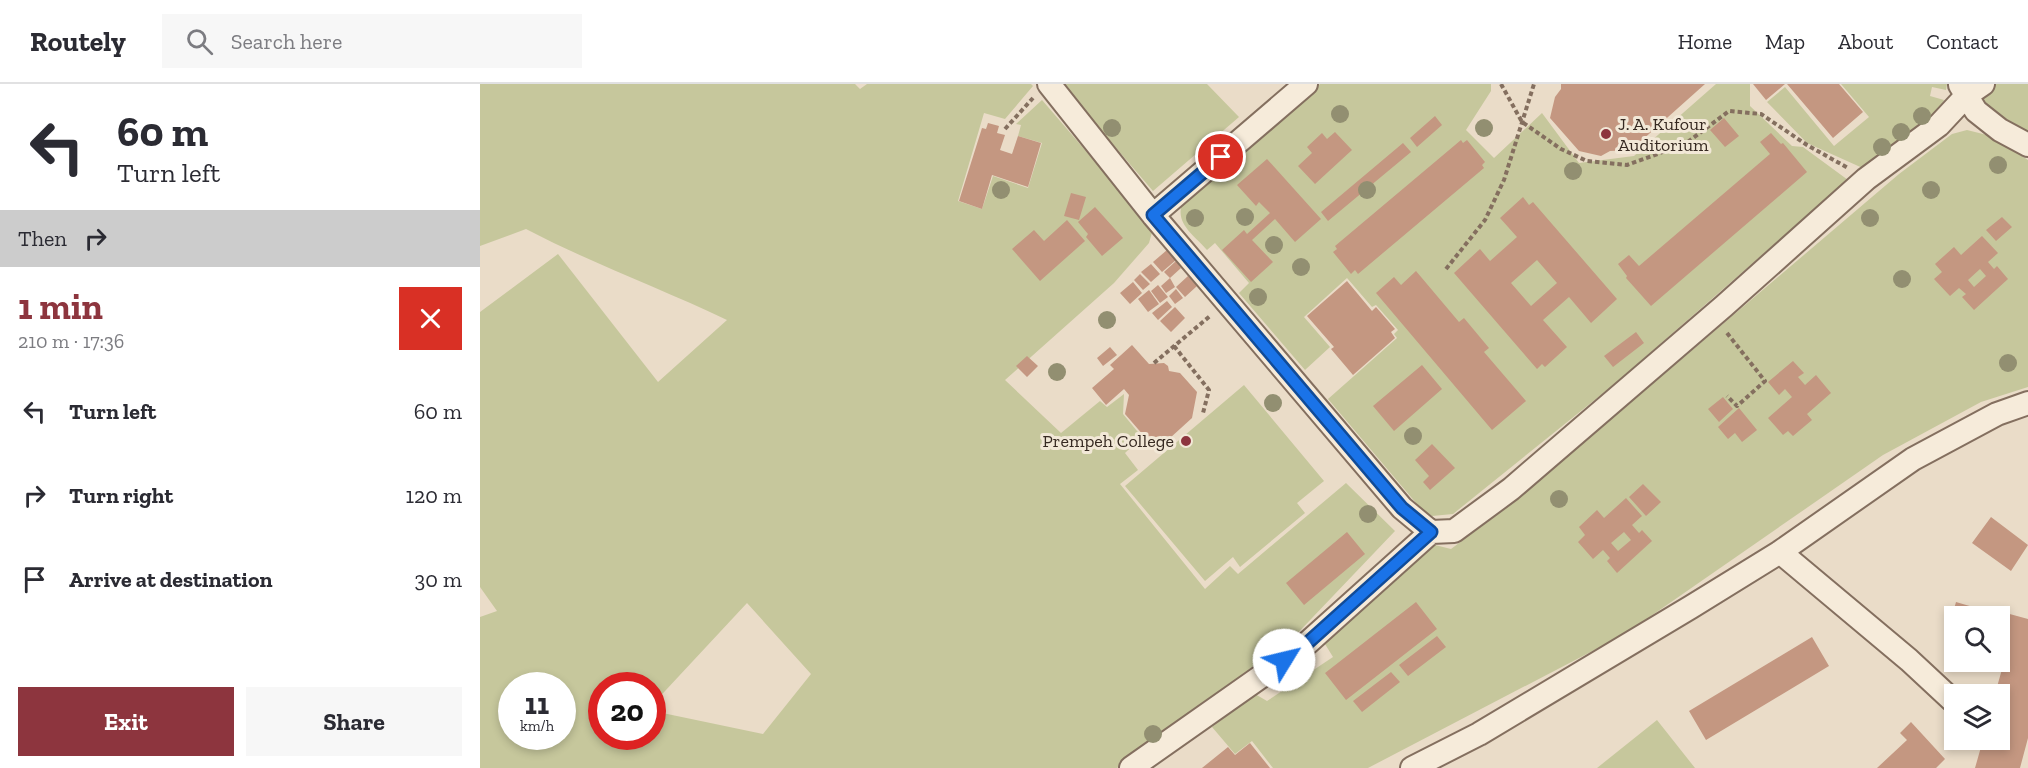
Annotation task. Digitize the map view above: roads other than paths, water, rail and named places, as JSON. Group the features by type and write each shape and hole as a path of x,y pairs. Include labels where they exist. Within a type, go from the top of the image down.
{"street":[{"path":"1153,215 1306,84"},
{"path":"1044,88 1402,508 1431,532"},
{"path":"1970,88 1976,111 2000,130 2028,145"},
{"path":"1131,768 1303,647 1431,532 1454,531 1511,489 1713,315 1866,179 1939,124 1970,88"},
{"path":"1412,768 1479,734 1780,552 1913,459 1997,414 2028,403"},
{"path":"1780,552 1909,660 1944,693"}],"place":[{"name":"J. A. Kufour Auditorium","path":"1606,134"},
{"name":"Prempeh College","path":"1186,441"}]}
